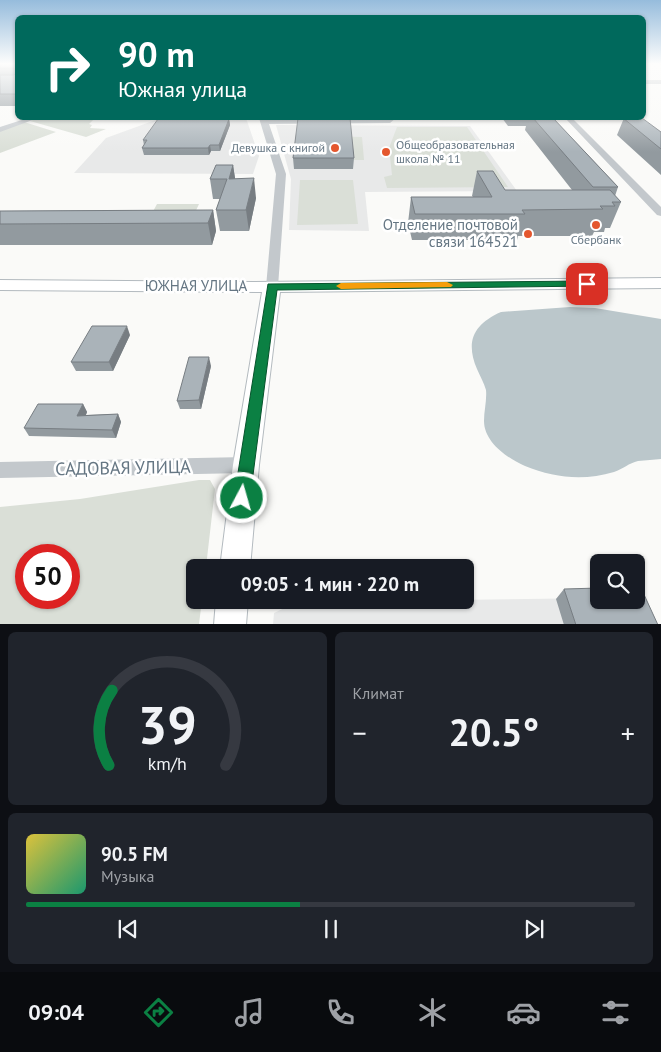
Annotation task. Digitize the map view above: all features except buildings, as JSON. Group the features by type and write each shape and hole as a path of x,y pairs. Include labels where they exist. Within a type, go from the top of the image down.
{"main road":[{"name":"ЮЖНАЯ УЛИЦА","path":"0,285 272,287 661,283"},
{"path":"236,559 246,464 272,287"},
{"path":"230,624 231,609"}],"street":[{"path":"0,130 28,120"},
{"path":"272,287 281,174 266,120 391,120"},
{"path":"570,120 661,213"},
{"name":"САДОВАЯ УЛИЦА","path":"0,470 246,464"}],"shaded area":[{"path":"93,120 89,124 92,125 90,128 106,129 86,137 30,121"},
{"path":"156,120 247,120 259,156 253,174 74,173 106,138"},
{"path":"24,122 56,132 0,153 0,131"},
{"name":"Общеобразовательная школа № 11","path":"276,125 470,126 517,191 365,192 369,231 289,230 291,179"},
{"path":"397,127 467,127 508,187 387,188 384,177 392,175 389,148"},
{"path":"323,136 362,137 364,160 322,160"},
{"path":"300,180 353,180 358,224 297,225"},
{"path":"157,204 199,204 193,217 150,217"},
{"path":"570,307 595,308 661,319 661,459 638,461 617,471 592,477 558,476 518,463 504,454 488,436 484,421 486,390 473,359 472,342 474,334 484,322 501,312"},
{"path":"199,480 210,480 215,489 207,559 186,559 186,609 201,609 199,624 0,624 0,507 80,499"},
{"path":"590,598 590,609 614,609 640,624 273,624 274,613 282,609 474,609 474,600"}],"slow traffic":[{"path":"341,286 447,285"}],"place":[{"name":"Девушка с книгой","path":"335,148"},
{"name":"Общеобразовательная школа № 11","path":"386,152"},
{"name":"Сбербанк","path":"596,225"},
{"name":"Отделение почтовой связи 164521","path":"528,234"}],"route":[{"path":"242,498 272,287 587,284"}]}
